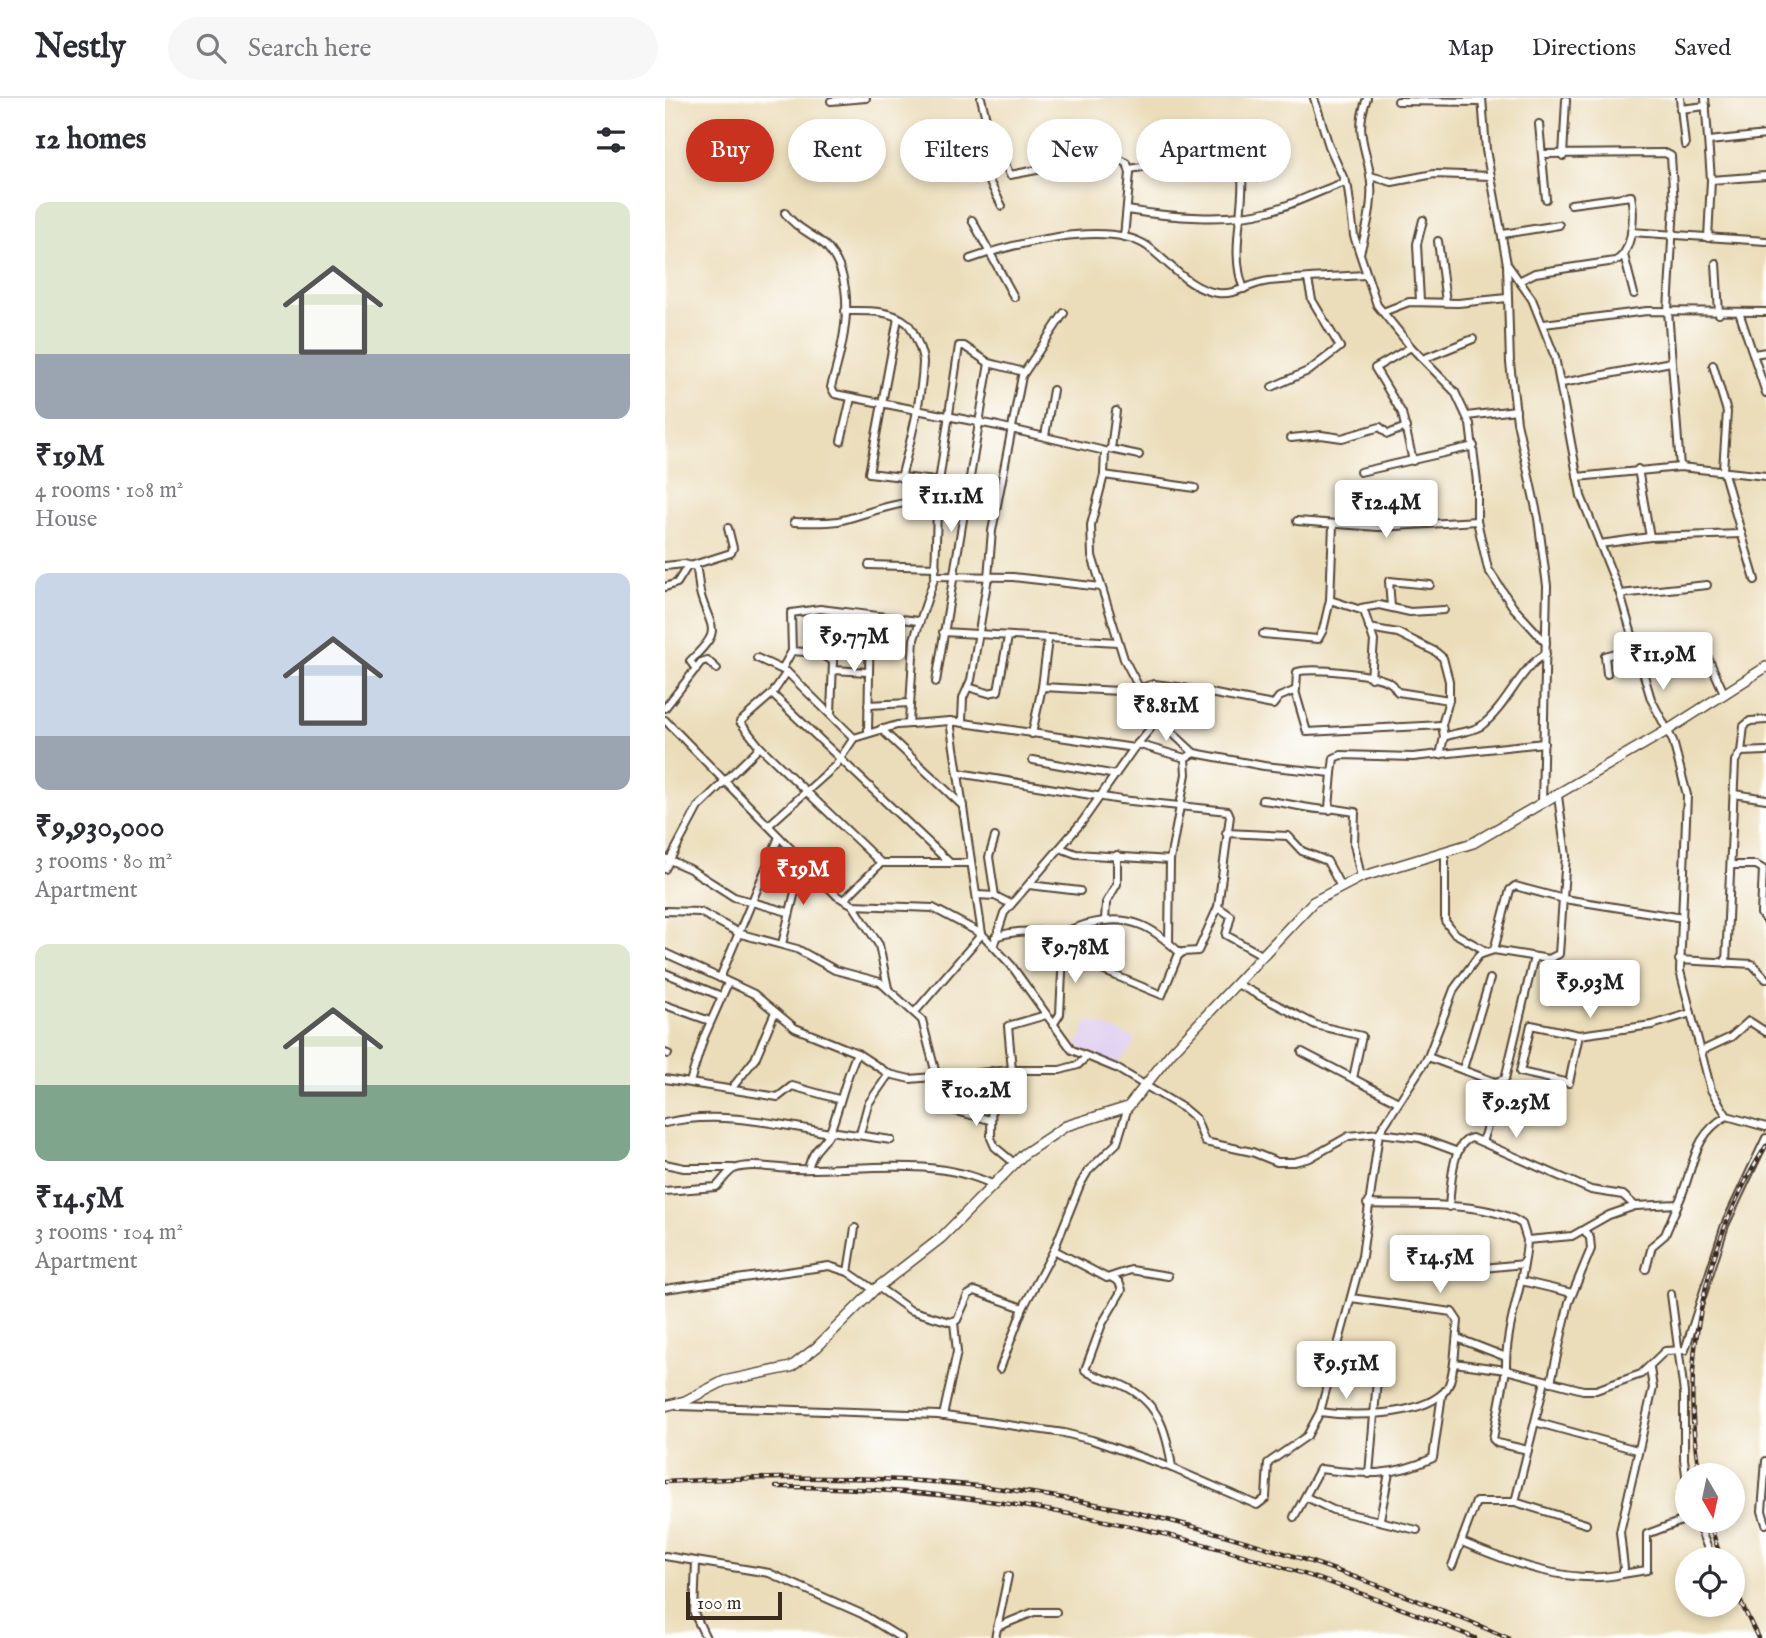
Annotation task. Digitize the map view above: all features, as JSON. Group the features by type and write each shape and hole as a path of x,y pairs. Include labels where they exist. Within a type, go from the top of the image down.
{"main road":[{"path":"667,1406 725,1381 791,1367 832,1333 876,1289 941,1238 1013,1162 1066,1126 1128,1107 1170,1054 1313,902 1361,877 1473,843 1668,730 1766,667"}],"street":[{"path":"831,102 866,98"},
{"path":"981,98 986,119"},
{"path":"1359,254 1371,201 1370,176 1359,133 1367,98"},
{"path":"1680,98 1685,145"},
{"path":"1315,99 1329,146 1346,182 1359,254 1383,312 1411,347 1455,392 1467,416 1474,446 1477,521 1488,569 1499,589 1546,643"},
{"path":"1398,101 1482,100 1491,176 1507,264 1515,410 1543,549 1546,654 1542,805"},
{"path":"1563,156 1566,100"},
{"path":"1680,109 1706,102 1711,180 1708,238"},
{"path":"1539,124 1546,199"},
{"path":"1709,141 1766,135"},
{"path":"1130,169 1235,150 1238,153 1241,174 1236,255 1244,289"},
{"path":"1542,155 1668,153 1673,185 1668,311 1680,467"},
{"path":"1013,176 1100,158 1123,160 1130,169 1125,237"},
{"path":"1370,176 1392,182 1434,174 1491,176"},
{"path":"1711,180 1766,176"},
{"path":"990,182 1002,206"},
{"path":"1127,210 1168,215 1238,216 1284,207 1346,182"},
{"path":"1519,281 1535,273 1615,261 1623,255 1631,232 1633,201 1629,195 1571,204"},
{"path":"785,213 796,226 826,247 835,259 844,284 845,334 831,387 835,394 1139,455"},
{"path":"972,220 1014,297"},
{"path":"1420,301 1417,244 1423,220"},
{"path":"1503,234 1559,225"},
{"path":"1631,232 1766,241"},
{"path":"970,259 991,251 1053,237 1125,237 1149,248 1203,289 1217,293 1244,289 1268,281 1366,275"},
{"path":"1438,241 1446,303"},
{"path":"1623,255 1634,294"},
{"path":"1716,262 1719,314"},
{"path":"1507,264 1544,324 1562,383 1577,477 1620,594 1651,699 1668,730 1684,776 1687,795 1679,960 1711,1090 1727,1116 1766,1127"},
{"path":"1272,387 1310,370 1340,347 1312,300 1308,280"},
{"path":"1383,312 1420,301 1446,303 1507,298"},
{"path":"845,311 880,312 898,318 911,328 922,356 915,411 901,478"},
{"path":"1544,324 1668,311 1719,314 1766,312"},
{"path":"1739,312 1766,393"},
{"path":"962,721 963,698 968,687 988,577 992,531 1024,372 1063,313"},
{"path":"898,318 869,473 969,485"},
{"path":"1423,359 1473,339"},
{"path":"939,482 959,346 964,346 989,363 1024,372"},
{"path":"1411,347 1375,368 1402,413 1413,461"},
{"path":"1754,354 1766,352"},
{"path":"1562,383 1671,362"},
{"path":"936,682 989,363"},
{"path":"1713,365 1727,412 1723,470 1755,580"},
{"path":"1045,436 1053,390"},
{"path":"841,441 851,398"},
{"path":"1467,416 1515,410"},
{"path":"1116,411 1090,541 1118,642 1138,690 1154,716 1193,753 1264,766 1332,773"},
{"path":"1291,438 1321,435 1342,438 1380,427 1388,434 1406,427"},
{"path":"1360,472 1474,446"},
{"path":"1577,477 1680,467 1766,475"},
{"path":"1639,469 1650,537"},
{"path":"1104,475 1195,488"},
{"path":"794,522 834,522 903,504 935,505 938,513 935,576 918,621 909,723"},
{"path":"1297,521 1333,525 1407,526 1477,521"},
{"path":"1263,634 1318,639 1330,600 1333,525"},
{"path":"665,566 692,565 731,553 733,548 728,528"},
{"path":"1600,544 1650,537 1741,534"},
{"path":"665,587 677,583 683,571 692,565"},
{"path":"692,565 698,571 701,598 713,623 706,644 690,661 696,670"},
{"path":"869,565 936,567"},
{"path":"935,576 988,577 1101,587"},
{"path":"1391,607 1388,584 1391,580 1430,585"},
{"path":"1620,594 1707,585"},
{"path":"1330,600 1361,608 1391,607 1410,612 1444,610"},
{"path":"1361,608 1374,641 1371,678"},
{"path":"918,621 813,609 789,614 792,651 785,671 772,694 740,722 760,747 881,863 971,863"},
{"path":"831,713 835,611"},
{"path":"868,731 870,617"},
{"path":"1369,628 1398,633 1436,652 1446,667 1449,700 1442,725 1444,737 1440,755"},
{"path":"943,632 1118,642"},
{"path":"968,687 988,693 998,691 1008,637"},
{"path":"1032,734 1048,639"},
{"path":"1607,674 1605,656 1635,648"},
{"path":"1704,649 1724,693"},
{"path":"792,651 818,653 833,661"},
{"path":"1444,737 1482,725 1509,698 1531,663 1546,654"},
{"path":"757,659 785,671 854,738"},
{"path":"665,708 704,660 717,668"},
{"path":"832,670 868,672"},
{"path":"1442,725 1307,732 1295,691 1295,676 1301,670 1371,678 1391,683 1398,692 1449,700"},
{"path":"1042,687 1138,690 1154,684 1239,696 1269,705 1295,691"},
{"path":"772,694 950,863"},
{"path":"868,705 910,703"},
{"path":"995,941 1004,913 1101,797 1135,746 1150,729 1154,716"},
{"path":"665,720 769,825 802,864 844,900 853,905 933,908 995,941 1064,1043 1085,1058 1116,1068 1192,1115 1205,1142 1252,1152 1277,1161 1294,1162 1310,1158 1349,1136 1379,1132 1420,1138 1458,1152"},
{"path":"1726,962 1735,761 1741,752 1744,726 1751,721 1766,720"},
{"path":"769,825 841,758 854,738 868,731 909,723 962,721 1032,734 1135,746 1185,758 1193,753"},
{"path":"915,1012 982,934 950,722"},
{"path":"881,729 964,807"},
{"path":"1330,810 1333,758 1341,755 1440,755 1544,743"},
{"path":"665,869 688,823 760,747"},
{"path":"1741,752 1766,751"},
{"path":"1169,943 1170,860 1185,758"},
{"path":"1033,760 1116,775"},
{"path":"959,773 1101,797 1228,811 1230,816 1218,907 1198,951 1180,953 1153,929 1139,924 1105,921 1064,932 1016,932 995,941"},
{"path":"1734,794 1766,799"},
{"path":"1445,852 1445,921 1454,933 1490,950 1549,959 1559,954 1564,899 1565,831 1558,796"},
{"path":"1262,800 1295,804 1312,810 1355,812 1354,844 1361,877"},
{"path":"1226,833 1288,836 1302,851 1327,861 1341,887"},
{"path":"720,978 741,934 779,837"},
{"path":"995,837 989,857 995,896"},
{"path":"1060,848 1076,854 1170,860"},
{"path":"1105,921 1106,902 1117,884 1117,855"},
{"path":"668,859 752,904 788,912"},
{"path":"844,900 881,863"},
{"path":"782,944 802,864"},
{"path":"1732,865 1756,865 1763,869 1761,914 1766,920"},
{"path":"1029,885 1080,891"},
{"path":"667,1406 943,1416 1064,1433 1093,1440 1173,1468 1250,1504 1262,1503 1266,1498 1268,1463 1307,1436 1320,1412 1362,1256 1379,1132 1428,1057 1454,989 1479,955 1490,950 1512,887 1564,899 1683,918"},
{"path":"977,895 995,896 1011,904"},
{"path":"853,905 879,945 888,988"},
{"path":"1218,907 1231,918 1226,935 1262,955"},
{"path":"665,911 700,912 741,934 782,944 835,970 867,977 888,988 915,1012 927,1031 937,1077"},
{"path":"1053,1025 1060,1014 1064,932"},
{"path":"665,953 754,994 814,1038 857,1054 889,1074 910,1079 992,1071 1071,1069 1085,1058"},
{"path":"1062,961 1097,968 1160,996 1164,994 1180,953"},
{"path":"1482,1142 1504,1079 1534,957"},
{"path":"1679,960 1752,964 1766,979"},
{"path":"665,973 721,996"},
{"path":"1463,1069 1490,979"},
{"path":"690,1082 711,1021 728,983"},
{"path":"1237,984 1316,1025 1362,1036 1353,1078"},
{"path":"665,1005 711,1021"},
{"path":"732,1088 755,1059 775,1012"},
{"path":"1579,1035 1569,1083 1520,1072 1531,1025 1579,1035 1652,1025 1691,1013"},
{"path":"1012,1070 1008,1026 1046,1015"},
{"path":"1701,1051 1731,1037 1749,1021 1766,1032"},
{"path":"1302,1052 1398,1102"},
{"path":"808,1169 813,1150 829,1132 838,1099 857,1054"},
{"path":"1428,1057 1501,1082"},
{"path":"992,1071 991,1119 995,1147 1013,1162"},
{"path":"860,1134 868,1104 889,1074"},
{"path":"665,1079 778,1097 792,1086 838,1099"},
{"path":"941,1107 991,1119"},
{"path":"1000,1369 1023,1308 1054,1250 1088,1171 1110,1151 1123,1132 1128,1107"},
{"path":"1646,1269 1652,1246 1665,1236 1689,1180 1700,1139 1713,1124 1727,1116"},
{"path":"665,1123 695,1119 740,1120 891,1140"},
{"path":"1448,1207 1458,1152 1468,1138 1591,1190 1623,1195 1635,1206"},
{"path":"1454,1363 1506,1370 1596,1390 1631,1379 1650,1368 1661,1354 1688,1347 1713,1257 1740,1188 1766,1138"},
{"path":"665,1164 684,1168 934,1168 960,1172 994,1185"},
{"path":"665,1191 716,1187 735,1168"},
{"path":"1527,1240 1572,1236 1609,1214 1635,1206 1678,1204"},
{"path":"1367,1205 1448,1207 1517,1220 1525,1229 1527,1240 1524,1264 1507,1331 1506,1370 1493,1439 1497,1443 1528,1450"},
{"path":"848,1272 855,1228"},
{"path":"1515,1502 1572,1293 1591,1249 1590,1238 1584,1230"},
{"path":"1054,1250 1119,1282 1122,1290 1102,1324 1084,1370 1134,1391 1158,1413 1165,1429 1173,1468"},
{"path":"1413,1263 1473,1269 1524,1264"},
{"path":"665,1289 816,1267 839,1268 910,1310 954,1322"},
{"path":"1112,1278 1131,1270 1168,1276"},
{"path":"1521,1281 1572,1293"},
{"path":"943,1416 957,1352 954,1322 968,1295 975,1291 1023,1308"},
{"path":"1671,1294 1684,1393 1684,1463"},
{"path":"1320,1412 1374,1413 1406,1410 1442,1394 1448,1387 1454,1363 1458,1321 1452,1312 1351,1298"},
{"path":"1457,1338 1506,1357"},
{"path":"1369,1474 1378,1368"},
{"path":"1622,1574 1625,1568 1620,1532 1628,1507 1637,1450 1653,1388 1650,1368"},
{"path":"1294,1517 1320,1469 1369,1474 1389,1473 1433,1458 1442,1394"},
{"path":"1535,1422 1637,1450"},
{"path":"1766,1461 1762,1511 1766,1524"},
{"path":"1380,1519 1389,1473"},
{"path":"1306,1497 1333,1510 1380,1519 1417,1530"},
{"path":"1453,1566 1478,1501 1507,1504 1515,1502 1586,1524"},
{"path":"1462,1542 1506,1559 1562,1573 1622,1574 1647,1570 1647,1534 1675,1524"},
{"path":"665,1556 769,1573 862,1615 901,1638"},
{"path":"696,1562 694,1613 706,1638"},
{"path":"995,1638 1008,1576"},
{"path":"997,1627 1034,1612 1056,1612"}],"shaded area":[{"path":"1088,1020 1135,1038 1131,1049 1116,1066 1077,1046"}],"railway":[{"path":"1698,1463 1692,1390 1702,1304 1727,1222 1766,1146"},
{"path":"665,1482 786,1478 947,1483 1121,1509 1253,1543 1318,1564 1508,1638"},
{"path":"776,1487 866,1489 956,1497 1133,1527 1306,1575 1391,1604 1475,1638"},
{"path":"1713,1533 1717,1547"},
{"path":"1745,1611 1758,1638"}]}
